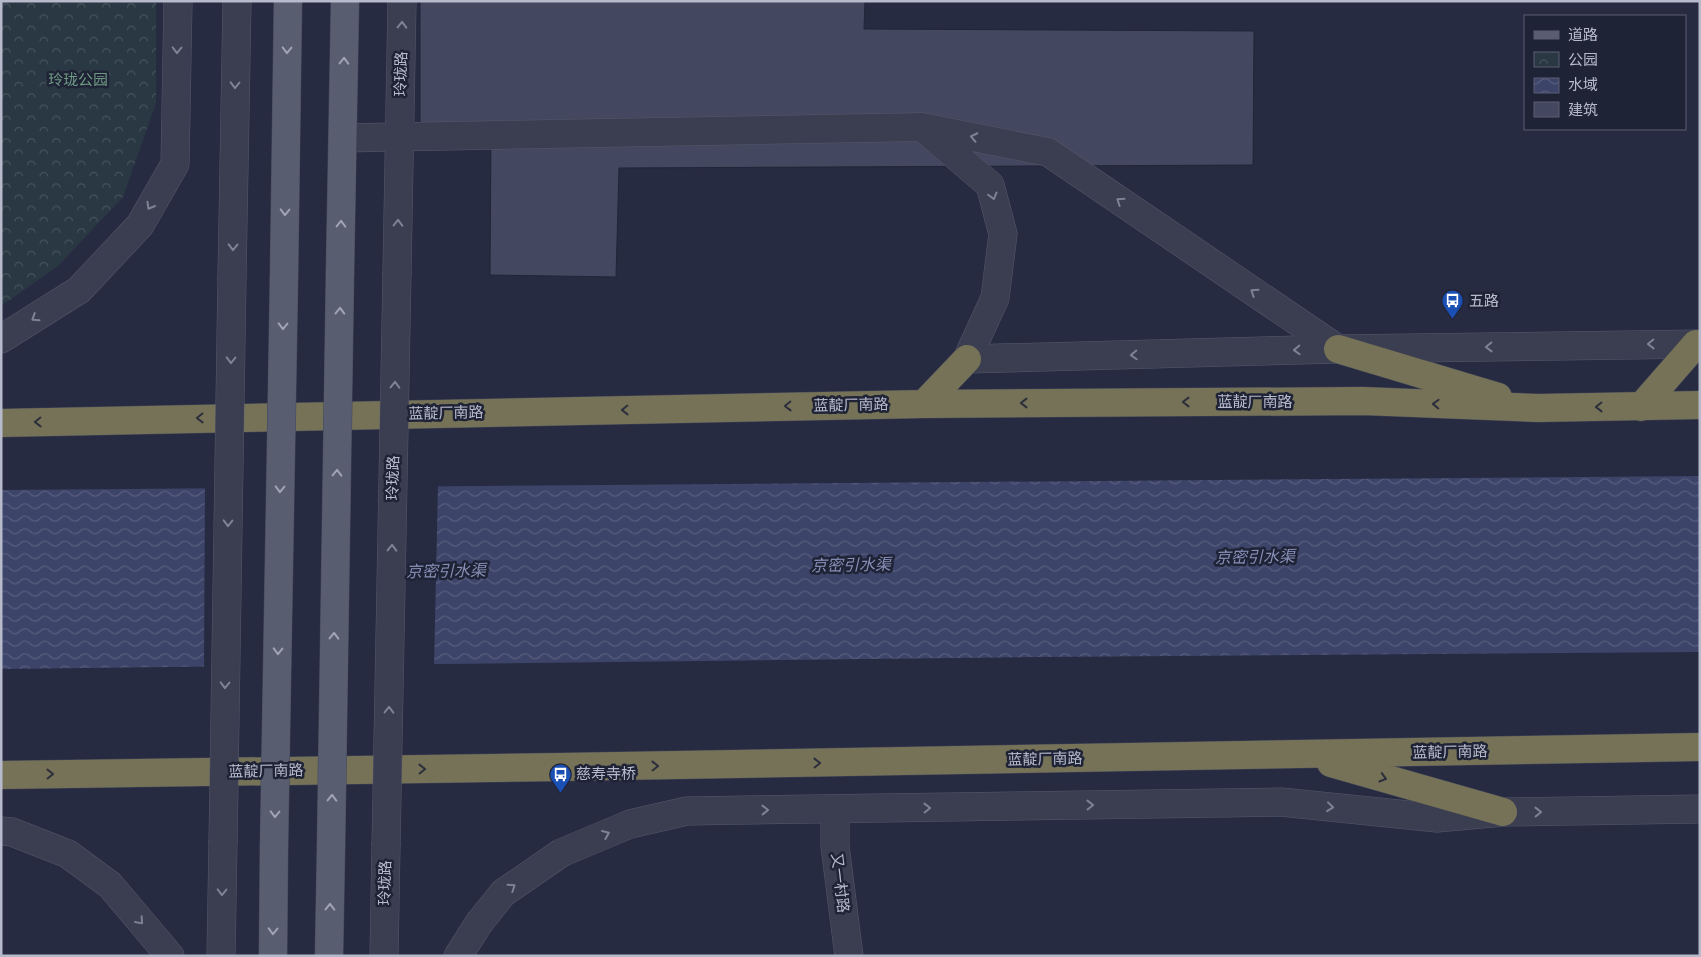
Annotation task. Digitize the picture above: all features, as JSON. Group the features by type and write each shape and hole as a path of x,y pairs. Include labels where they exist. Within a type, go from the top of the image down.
{"highway":[{"path":"1641,406 1698,344"},
{"path":"1338,349 1538,408"},
{"path":"924,404 967,359"},
{"name":"蓝靛厂南路","path":"1,423 924,404 1363,401 1538,408 1700,405"},
{"name":"蓝靛厂南路","path":"1,775 1700,747"},
{"path":"1303,755 1503,812"}],"main road":[{"path":"272,956 288,1"},
{"path":"329,956 345,1"}],"street":[{"path":"1,339 78,290 140,225 175,164 178,1"},
{"path":"221,956 237,1"},
{"name":"玲珑路","path":"384,956 402,1"},
{"path":"343,138 922,127 1048,152 1338,349"},
{"path":"922,127 990,185 1003,234 995,298 967,359 1338,349 1698,344"},
{"path":"458,956 479,923 503,893 561,853 630,824 687,811 1282,802 1437,818 1503,812 1700,809"},
{"name":"又一村路","path":"835,809 835,846 849,956"},
{"path":"1,831 12,832 68,854 110,885 170,956"}],"green space":[{"name":"玲珑公园","path":"1,1 156,1 156,103 123,197 58,266 1,306"}],"water":[{"name":"京密引水渠","path":"1700,476 1700,652 1041,657 1,669 1,490"}],"pier":[{"path":"438,484 434,667 204,670 205,486"}],"building":[{"path":"420,1 865,1 864,29 1254,31 1253,165 619,168 616,277 490,275 491,130 420,130"}],"place":[{"name":"五路","path":"1453,320"},
{"name":"慈寿寺桥","path":"560,793"}]}
